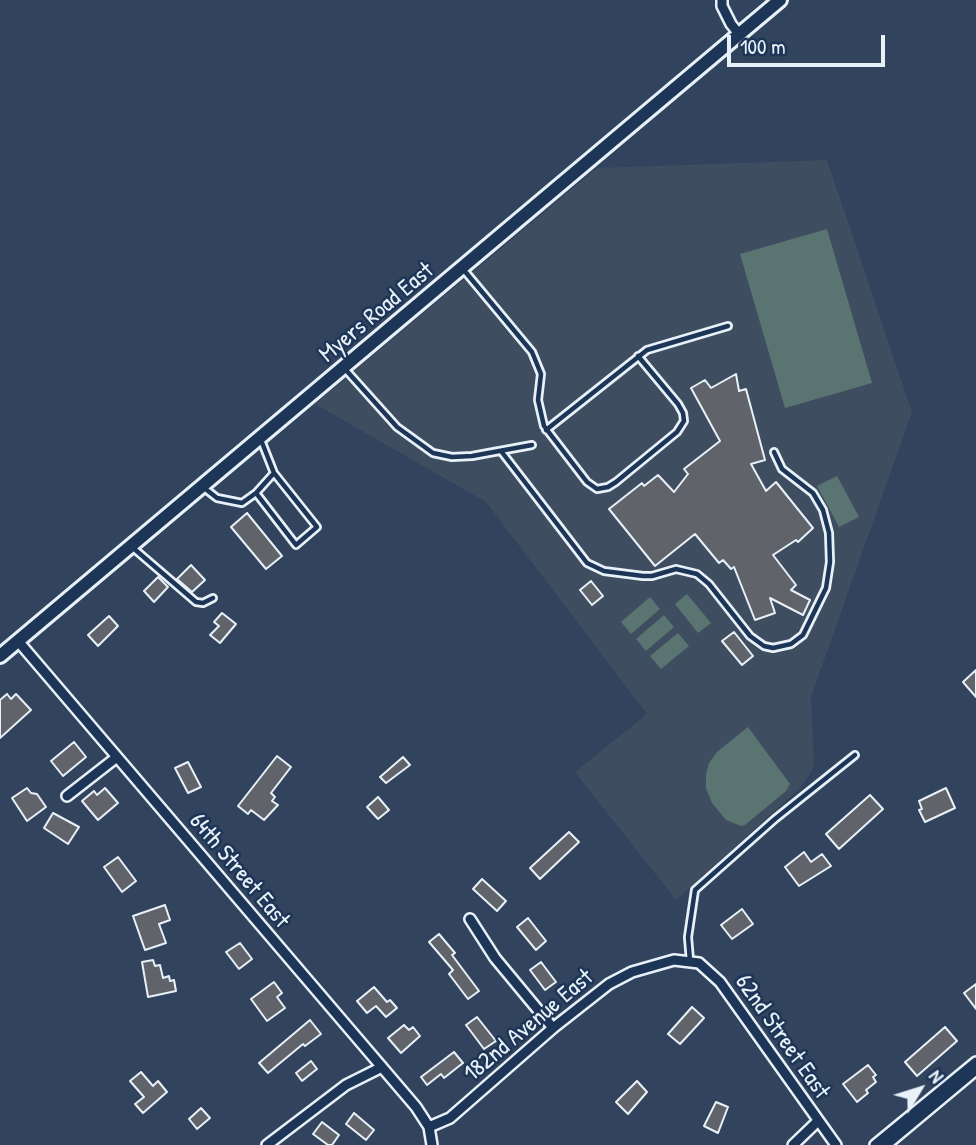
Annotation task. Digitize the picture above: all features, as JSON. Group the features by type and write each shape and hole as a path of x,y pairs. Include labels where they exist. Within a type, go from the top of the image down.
{"street":[{"name":"Myers Road East","path":"0,656 780,0"},
{"path":"722,3 731,24 740,34"},
{"name":"64th Street East","path":"18,642 383,1067 429,1127"},
{"path":"67,796 117,757"},
{"path":"470,919 495,958 553,1028"},
{"name":"182nd Avenue East","path":"429,1127 450,1118 608,984 659,963 690,961"},
{"name":"62nd Street East","path":"690,961 699,963 720,982 836,1145"},
{"path":"875,1145 976,1062"},
{"path":"267,1145 346,1085 383,1067"},
{"path":"886,1145 976,1070"},
{"path":"793,1145 818,1121"},
{"path":"429,1127 432,1145"}],"lane":[{"path":"462,268 532,352 541,374 538,400 546,429 590,484 600,489 616,482 677,432 684,421 678,404 638,356"},
{"path":"546,429 638,356 661,345 728,327"},
{"path":"344,368 397,427 433,453 452,457 472,456 532,445"},
{"path":"256,493 296,545 317,527 274,473 261,438"},
{"path":"501,451 587,563 604,571 643,576 676,569 697,574 709,583 750,636 764,646 773,648 791,644 803,635 826,588 830,562 829,533 823,510 813,493 782,469 774,453"},
{"path":"202,487 217,498 242,503 256,493 274,473"},
{"path":"132,546 196,602 202,603 213,598"},
{"path":"690,961 688,937 695,891 775,820 855,755"}],"shaded area":[{"path":"827,160 912,412 811,697 814,763 812,771 800,788 676,900 575,772 647,714 486,502 315,404 597,168"}],"green space":[{"path":"827,229 872,383 785,408 740,254"},
{"path":"837,476 859,517 839,527 817,486"},
{"path":"687,594 711,623 698,633 675,604"},
{"path":"650,597 660,609 631,634 621,622"},
{"path":"664,615 674,627 646,651 636,639"},
{"path":"678,633 689,646 661,669 650,656"},
{"path":"748,727 790,784 786,791 741,826 726,820 712,803 706,788 706,774 709,763 717,752"}],"building":[{"path":"736,374 739,391 746,389 765,460 751,464 766,491 776,482 813,528 798,542 796,540 773,555 796,585 791,590 810,600 803,615 770,598 775,613 755,620 734,567 731,569 723,560 719,563 695,534 655,566 609,509 642,483 644,486 658,475 674,492 688,474 684,469 720,441 691,388 705,380 711,388"},
{"path":"247,513 282,556 266,569 231,527"},
{"path":"191,565 205,580 192,592 177,579"},
{"path":"158,577 168,587 154,602 144,591"},
{"path":"591,581 603,596 592,605 580,590"},
{"path":"222,613 236,624 220,643 210,635 219,626 214,622"},
{"path":"109,616 118,626 98,646 88,635"},
{"path":"734,632 753,656 742,665 722,641"},
{"path":"976,670 976,697 963,682"},
{"path":"7,694 11,699 16,694 31,710 0,738 0,700"},
{"path":"74,742 86,757 63,776 51,761"},
{"path":"277,756 291,767 271,793 275,797 272,801 278,805 264,820 251,810 248,814 238,806"},
{"path":"403,757 410,765 386,783 380,777"},
{"path":"188,762 201,787 188,793 175,768"},
{"path":"27,788 31,793 37,794 46,807 27,821 12,798"},
{"path":"105,788 118,803 98,820 82,801 94,791 97,795"},
{"path":"946,788 955,808 925,822 919,810 922,809 919,801"},
{"path":"870,795 883,809 839,849 826,834"},
{"path":"378,797 389,810 378,819 367,807"},
{"path":"53,813 79,827 68,844 44,828"},
{"path":"569,832 579,842 540,879 530,868"},
{"path":"804,852 811,862 822,854 831,866 799,886 785,867"},
{"path":"118,857 136,881 122,892 104,867"},
{"path":"482,879 506,901 497,911 473,889"},
{"path":"165,905 170,920 159,924 166,943 145,950 133,916"},
{"path":"742,909 753,924 732,939 721,925"},
{"path":"528,918 546,941 536,950 517,927"},
{"path":"439,934 455,953 452,955 479,991 468,999 449,974 453,970 429,942"},
{"path":"240,943 252,959 239,969 226,952"},
{"path":"153,960 155,966 160,965 163,978 169,976 170,981 174,980 176,991 148,997 142,962"},
{"path":"541,962 556,982 545,990 530,970"},
{"path":"274,982 282,993 277,997 285,1008 267,1021 251,999"},
{"path":"976,984 976,1009 964,993"},
{"path":"374,987 387,1002 390,1000 397,1008 386,1017 376,1006 367,1013 357,1001"},
{"path":"692,1007 704,1018 680,1044 668,1034"},
{"path":"477,1017 496,1041 484,1049 466,1025"},
{"path":"310,1020 321,1034 305,1046 303,1044 268,1073 259,1063"},
{"path":"404,1025 409,1030 413,1027 420,1036 401,1053 388,1038"},
{"path":"945,1027 957,1041 917,1076 905,1062"},
{"path":"454,1052 463,1063 444,1078 441,1074 427,1085 421,1077"},
{"path":"311,1061 317,1069 302,1081 296,1073"},
{"path":"868,1065 876,1075 873,1077 876,1082 857,1102 843,1084"},
{"path":"141,1072 153,1086 158,1081 167,1092 143,1113 135,1104 144,1097 130,1081"},
{"path":"637,1081 647,1092 628,1114 616,1102"},
{"path":"716,1102 728,1107 718,1133 704,1126"},
{"path":"201,1108 210,1118 197,1129 189,1119"},
{"path":"354,1113 374,1130 366,1140 346,1124"},
{"path":"322,1122 339,1135 332,1145 313,1134"}]}
